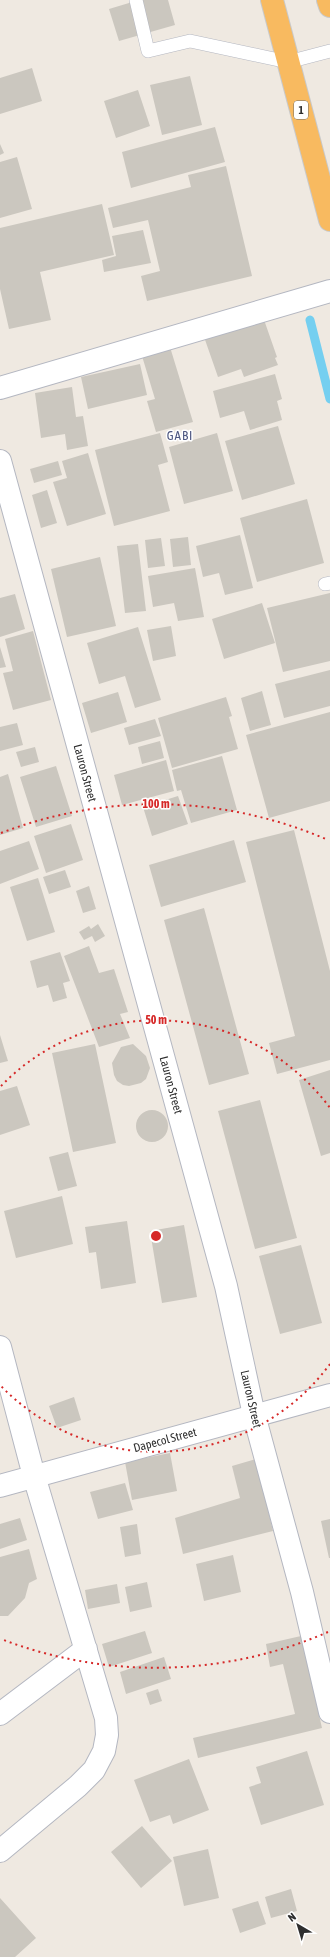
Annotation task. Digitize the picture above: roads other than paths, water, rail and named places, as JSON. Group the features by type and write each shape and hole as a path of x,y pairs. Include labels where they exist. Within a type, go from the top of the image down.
{"highway":[{"name":"1","path":"272,0 327,198 330,220"},
{"path":"328,0 330,6"}],"street":[{"path":"0,388 330,291"},
{"name":"Lauron Street","path":"0,461 226,1286 254,1416 302,1592 330,1712"},
{"path":"0,1347 34,1476 106,1718 107,1735 104,1751 94,1770 78,1786 0,1851"},
{"name":"Dapecol Street","path":"0,1486 330,1395"},
{"path":"0,1714 86,1649"}],"lane":[{"path":"136,0 148,51 190,41 288,62 330,51"}],"waterway":[{"path":"310,320 330,399"}],"district":[{"name":"GABI","path":"180,435"}]}
